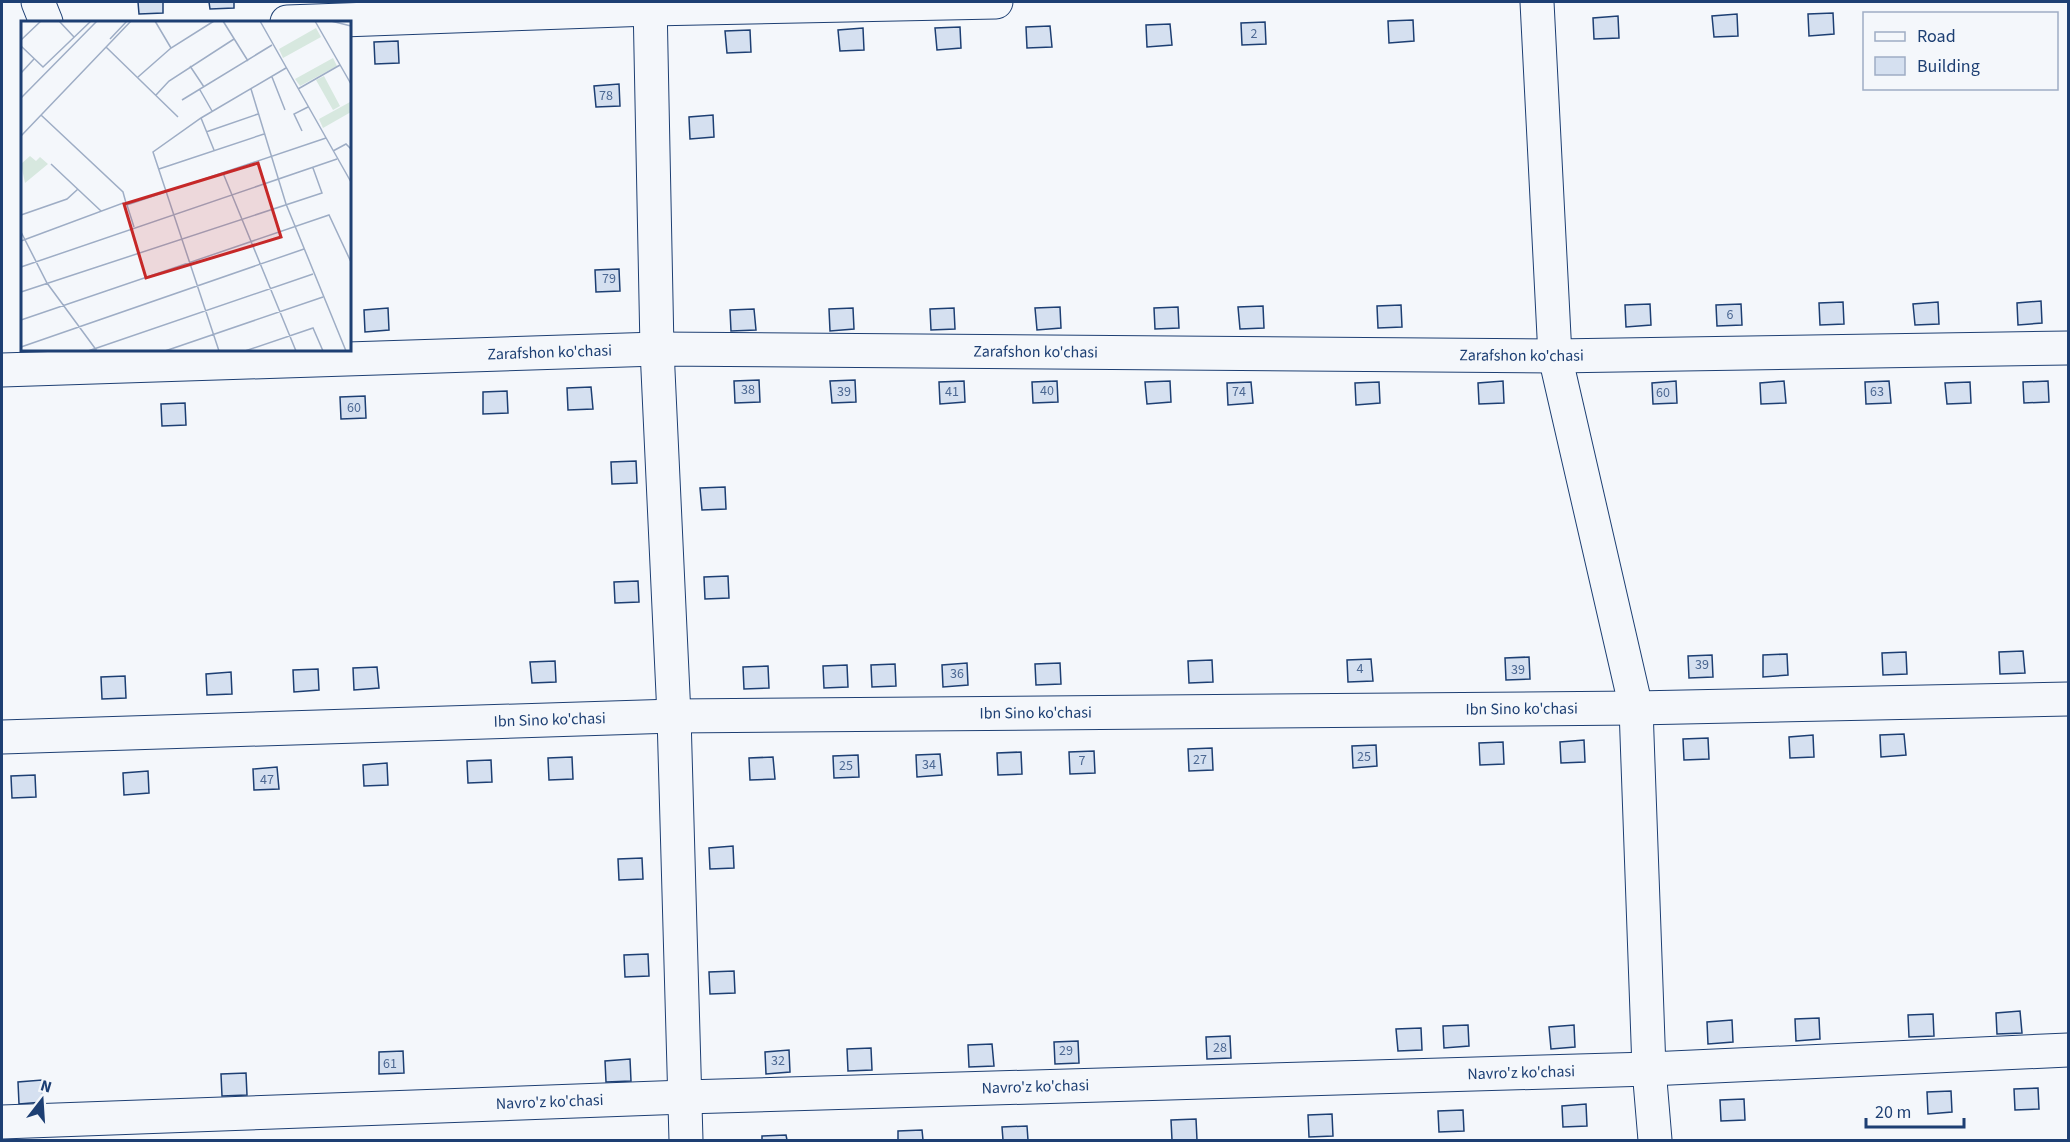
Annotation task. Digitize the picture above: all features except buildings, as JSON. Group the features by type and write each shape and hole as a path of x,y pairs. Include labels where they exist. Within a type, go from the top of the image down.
{"street":[{"path":"38,2 46,21"},
{"path":"308,21 650,5 996,2"},
{"path":"1537,2 1555,356 1636,708 1648,1069 1655,1140"},
{"path":"650,5 657,349 674,716 686,1140"},
{"name":"Zarafshon ko'chasi","path":"2,370 48,359 657,349 1555,356 2068,348"},
{"name":"Ibn Sino ko'chasi","path":"2,737 674,716 1636,708 2068,699"},
{"name":"Navro'z ko'chasi","path":"2,1122 685,1097 1648,1069 2068,1050"}]}
